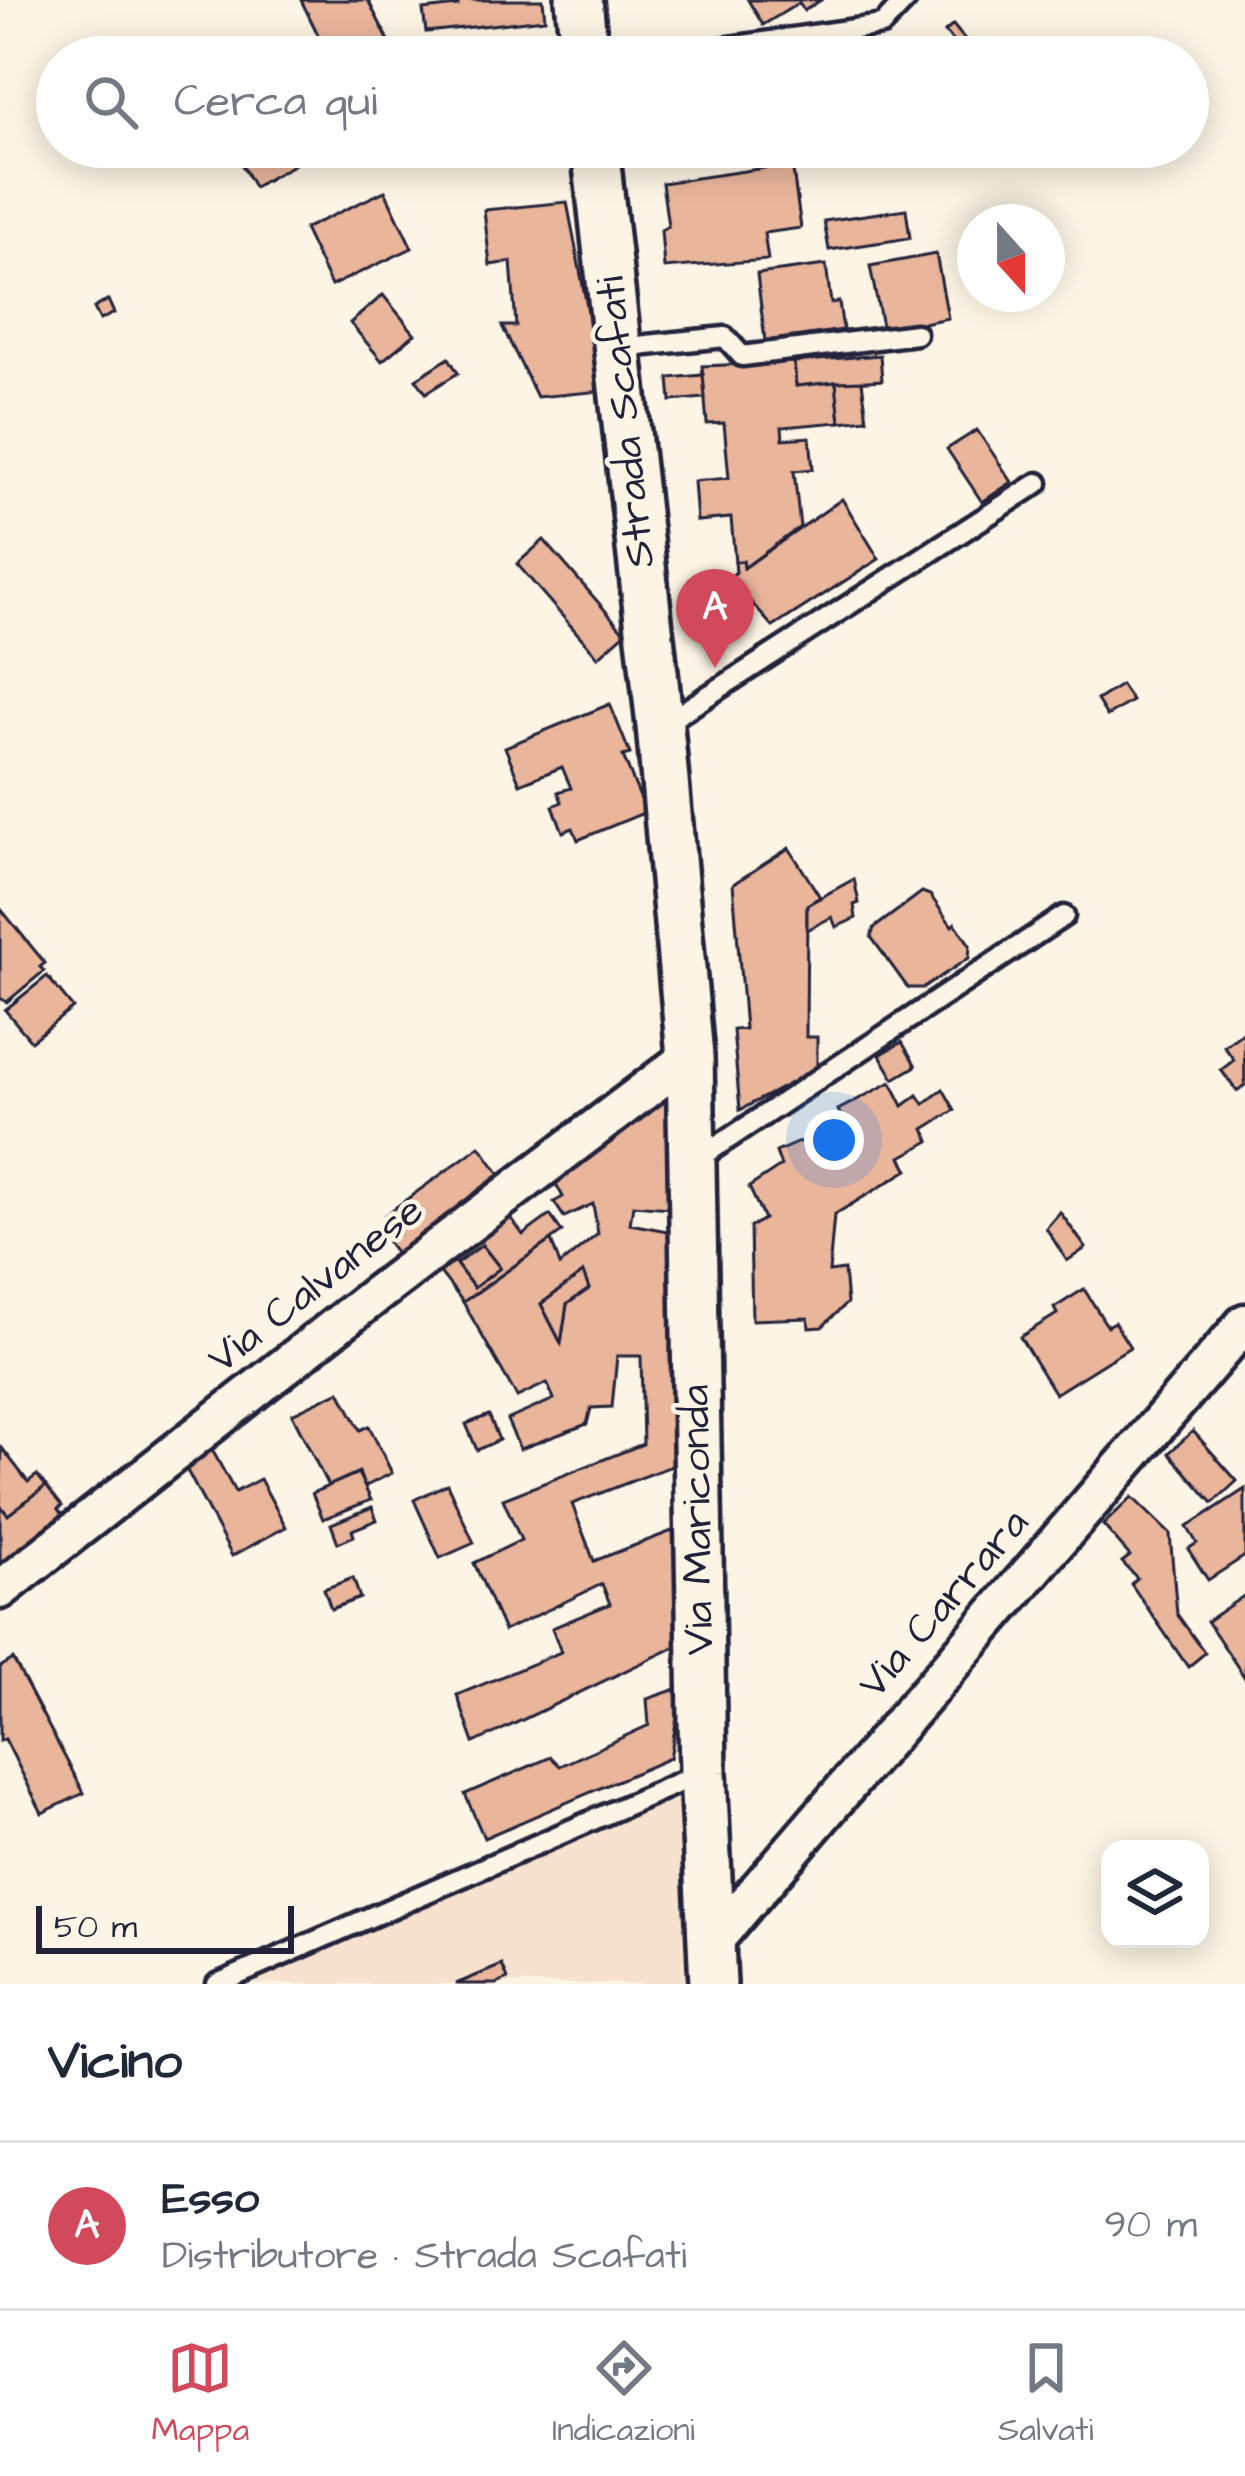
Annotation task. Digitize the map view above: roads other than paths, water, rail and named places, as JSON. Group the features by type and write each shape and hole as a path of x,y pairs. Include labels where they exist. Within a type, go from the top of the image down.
{"street":[{"path":"579,0 583,36"},
{"name":"Strada Scafati","path":"597,168 660,726 690,1056"},
{"name":"Via Mariconda","path":"690,1056 703,1772 712,1964"},
{"name":"Via Calvanese","path":"0,1589 690,1056"},
{"name":"Via Carrara","path":"712,1964 1245,1323"}],"lane":[{"path":"810,36 882,26 906,0"},
{"path":"618,349 724,338 742,356 916,334"},
{"path":"660,726 1038,483"},
{"path":"692,1162 1064,916"},
{"path":"217,1984 703,1772"}],"place":[{"name":"Esso","path":"715,668"}]}
